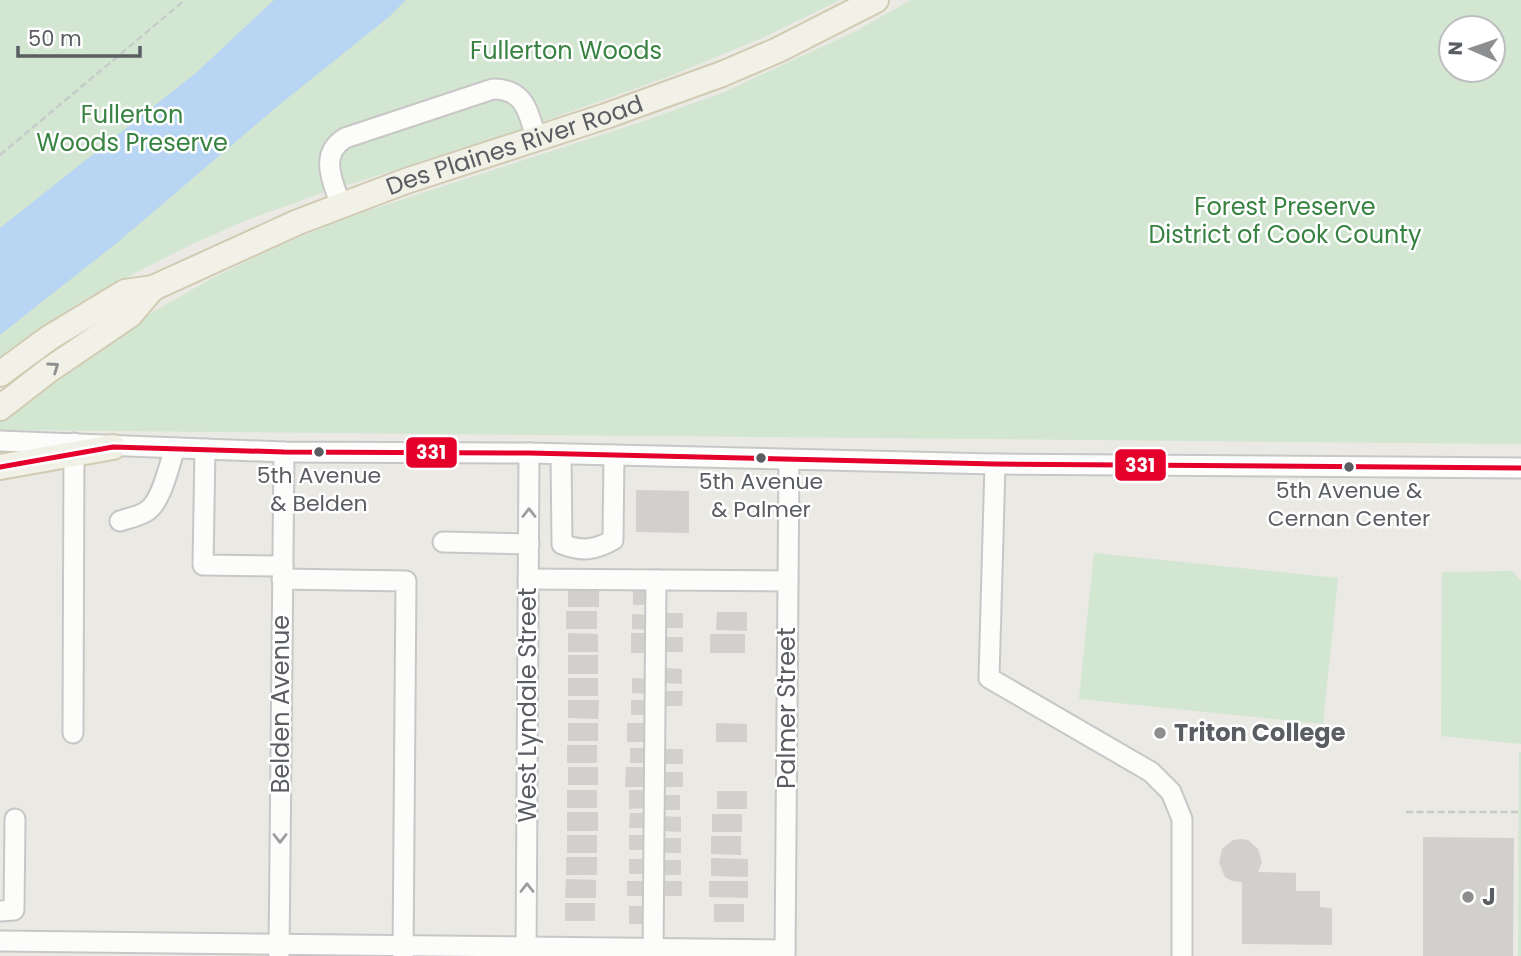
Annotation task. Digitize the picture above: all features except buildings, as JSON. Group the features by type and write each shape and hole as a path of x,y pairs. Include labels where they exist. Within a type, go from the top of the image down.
{"main road":[{"name":"Des Plaines River Road","path":"0,373 49,338 125,292 153,288 298,222 406,181 537,140 722,74 778,50 876,0"},
{"name":"Des Plaines River Road","path":"0,408 49,370 130,316 153,288"},
{"path":"0,467 73,449 113,447"}],"street":[{"path":"341,206 328,163 332,149 345,138 493,89 504,89 515,93 524,104 537,140"},
{"path":"0,441 73,449 73,733"},
{"path":"113,447 995,464 1521,468"},
{"path":"121,521 146,513 151,508 158,498 174,448"},
{"path":"205,449 203,565 406,581 403,951"},
{"name":"Belden Avenue","path":"279,950 284,452"},
{"name":"West Lyndale Street","path":"526,951 529,453"},
{"path":"561,454 562,544 576,550 597,549 613,540 614,455"},
{"name":"Palmer Street","path":"785,953 789,460"},
{"path":"995,464 989,678 1151,772 1171,792 1182,819 1182,956"},
{"path":"443,542 528,544"},
{"path":"528,579 788,580"},
{"path":"653,952 656,580"},
{"path":"0,911 14,911 15,819"},
{"path":"0,941 279,950 785,953"}],"path":[{"path":"0,155 185,0"},
{"path":"1406,812 1521,811"}],"green space":[{"name":"Fullerton Woods Preserve","path":"0,0 840,0 762,38 670,76 508,134 319,194 247,220 190,245 96,293 64,312 0,359"},
{"name":"Forest Preserve District of Cook County","path":"911,0 1521,0 1521,444 0,430 0,419 108,340 211,279 287,242 352,216 722,93 854,32"},
{"path":"1094,553 1338,578 1323,724 1079,699"},
{"path":"1512,571 1521,581 1521,744 1441,736 1442,572"},
{"path":"1521,752 1521,956 1518,956"}],"water":[{"path":"274,0 406,0 118,242 0,335 0,228 197,72"}],"transit line":[{"name":"331","path":"0,467 113,447 995,464 1521,468"}],"place":[{"name":"5th Avenue & Belden","path":"319,452"},
{"name":"5th Avenue & Palmer","path":"761,458"},
{"name":"5th Avenue & Cernan Center","path":"1349,467"},
{"name":"Triton College","path":"1160,733"},
{"name":"J","path":"1468,897"}],"park label":[{"name":"Fullerton Woods","path":"566,51"}]}
